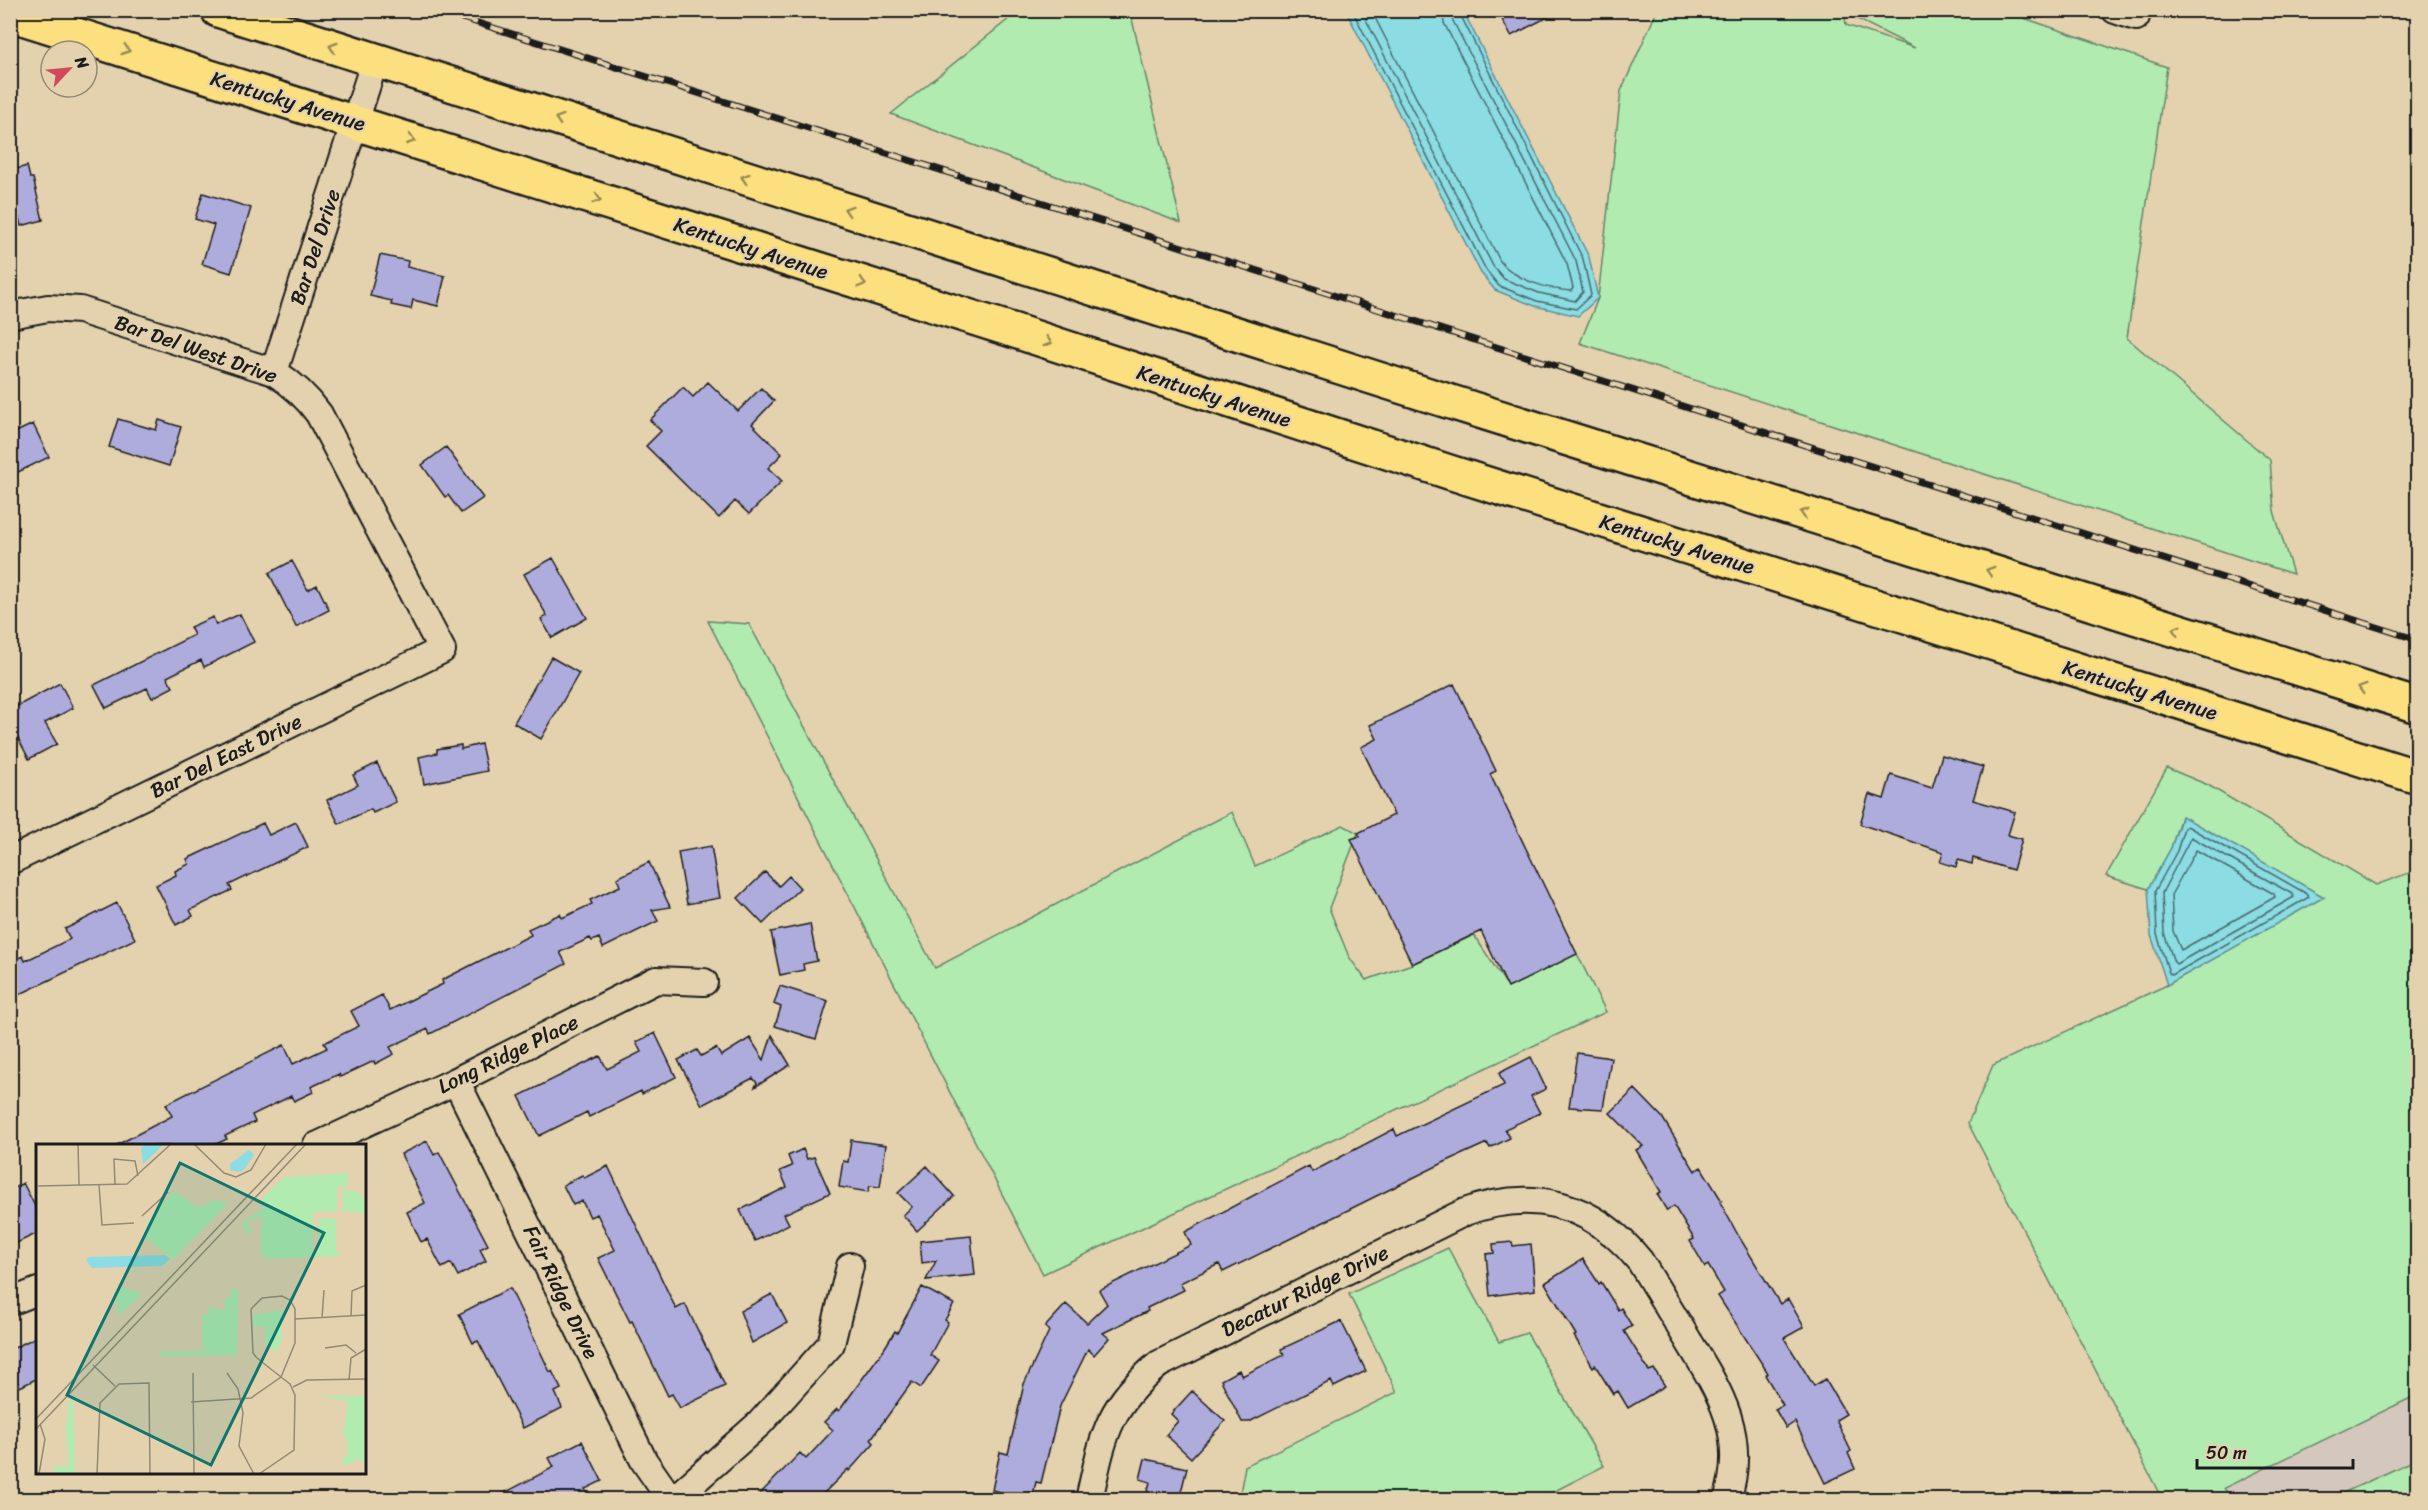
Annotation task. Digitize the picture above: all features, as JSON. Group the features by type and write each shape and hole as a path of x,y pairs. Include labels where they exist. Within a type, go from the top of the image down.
{"main road":[{"path":"218,10 1400,386 2418,706"},
{"name":"Kentucky Avenue","path":"10,14 1004,328 1449,472 2418,777"}],"street":[{"path":"355,122 375,60"},
{"name":"Bar Del Drive","path":"274,372 355,122"},
{"name":"Bar Del West Drive","path":"10,315 48,308 80,310 274,372 306,396 319,414 442,650"},
{"name":"Bar Del East Drive","path":"10,861 442,650"},
{"name":"Long Ridge Place","path":"320,1144 456,1081 656,980 704,982"},
{"name":"Fair Ridge Drive","path":"456,1081 644,1461 672,1500"},
{"name":"Decatur Ridge Drive","path":"1089,1500 1105,1433 1114,1413 1139,1380 1159,1364 1480,1206 1527,1200 1558,1204 1587,1214 1628,1245 1640,1261 1714,1382 1726,1407 1735,1451 1734,1471 1728,1498"},
{"path":"672,1500 760,1423 831,1344 850,1266"},
{"path":"10,1302 36,1292"}],"shaded area":[{"path":"2417,1395 2417,1499 2201,1500 2223,1488"}],"green space":[{"path":"1020,10 1130,11 1181,223 891,114"},
{"path":"1955,10 2021,17 2167,67 2127,338 2270,460 2274,511 2293,574 1580,343 1598,298 1621,91 1657,11 1844,11 1846,25 1915,48 1853,17 1856,11"},
{"path":"708,621 749,624 935,968 1232,812 1255,866 1343,825 1358,833 1329,908 1349,957 1366,980 1412,964 1474,935 1508,987 1577,954 1606,1012 1043,1274"},
{"path":"2167,768 2208,785 2376,885 2417,870 2417,1395 2224,1488 2232,1499 2162,1499 1968,1123 1993,1065 2167,985 2324,897 2181,816 2171,848 2148,889 2106,876"},
{"path":"1448,1248 1499,1342 1527,1333 1604,1466 1539,1499 1239,1499 1245,1466 1397,1392 1349,1294"},
{"path":"2417,1459 2417,1499 2330,1499"}],"water":[{"path":"1346,11 1463,11 1589,257 1598,298 1578,316 1535,306 1495,290 1481,273"},
{"path":"2182,816 2324,897 2167,985 2151,935 2148,889 2171,848"}],"building":[{"path":"1497,10 1561,10 1511,36"},
{"path":"27,166 30,178 33,178 43,220 21,226 17,210 10,212 10,171"},
{"path":"203,193 251,208 231,273 202,264 214,225 195,219"},
{"path":"380,255 408,261 407,267 445,276 438,306 413,300 411,309 391,305 392,301 370,296"},
{"path":"708,382 738,411 761,388 774,401 752,424 782,454 768,468 782,481 749,514 735,501 719,518 646,446 661,431 650,420 683,387 693,397"},
{"path":"118,419 156,430 159,420 181,427 169,466 109,447"},
{"path":"33,424 49,457 10,476 10,441 16,438 14,433"},
{"path":"446,447 483,498 461,513 448,495 445,497 422,465"},
{"path":"553,558 587,618 552,638 541,619 547,616 524,574"},
{"path":"292,561 308,590 317,585 329,610 296,627 269,573"},
{"path":"240,614 254,642 204,667 201,660 167,677 173,687 152,698 147,688 106,708 94,685 194,635 190,627 213,617 216,625"},
{"path":"551,657 579,673 541,739 514,723"},
{"path":"60,683 73,708 45,723 57,744 29,759 10,723 10,710"},
{"path":"1454,684 1496,771 1490,774 1577,954 1508,988 1481,931 1412,964 1351,839 1360,836 1358,833 1394,815 1361,747 1377,739 1370,725"},
{"path":"481,744 487,771 424,784 419,757 437,753 437,749 461,745 461,749"},
{"path":"1942,755 1983,767 1973,800 2015,812 2008,835 2022,839 2013,870 1973,858 1972,864 1958,860 1956,867 1940,862 1943,852 1860,824 1869,794 1884,799 1891,775 1932,788"},
{"path":"377,763 396,802 373,813 371,809 339,824 327,800 358,785 353,775"},
{"path":"296,822 308,847 229,885 232,890 190,910 193,916 176,925 156,885 176,875 175,871 189,864 187,859 263,823 269,835"},
{"path":"711,846 720,898 687,904 678,852"},
{"path":"649,862 670,907 652,910 658,921 603,948 599,938 592,941 590,938 560,952 566,964 430,1034 428,1029 390,1047 394,1054 375,1064 374,1061 340,1077 339,1074 311,1087 313,1092 294,1101 291,1096 252,1115 255,1122 225,1136 227,1139 216,1144 119,1144 172,1116 166,1104 284,1045 293,1064 327,1048 324,1043 359,1026 351,1011 382,995 390,1010 443,984 442,980 531,935 528,929 560,914 562,918 592,904 590,900 620,886 617,878"},
{"path":"765,872 779,886 789,876 800,888 763,924 738,898"},
{"path":"117,903 135,939 10,999 10,962 23,956 25,961 70,939 65,929"},
{"path":"810,924 817,961 803,964 804,970 780,975 771,932"},
{"path":"780,986 828,1001 816,1039 775,1026 781,1007 774,1004"},
{"path":"655,1033 676,1077 642,1094 641,1091 589,1117 587,1112 539,1136 519,1096 600,1056 607,1069 641,1052 636,1042"},
{"path":"772,1035 790,1065 755,1087 757,1083 753,1078 702,1105 678,1060 697,1050 701,1056 716,1048 721,1056 750,1038 764,1060"},
{"path":"1577,1053 1611,1058 1603,1109 1569,1107"},
{"path":"1531,1057 1546,1089 1531,1096 1540,1113 1505,1129 1510,1138 1490,1148 1487,1143 1445,1162 1223,1272 1219,1264 1180,1283 1184,1290 1103,1333 1109,1338 1094,1355 1088,1349 1060,1406 1041,1483 1036,1482 1032,1499 992,1490 1000,1452 1008,1454 1024,1384 1049,1331 1045,1327 1066,1304 1087,1323 1107,1304 1099,1290 1191,1245 1185,1232 1309,1166 1312,1172 1394,1129 1397,1136 1504,1085 1499,1073"},
{"path":"1635,1089 1662,1117 1695,1171 1701,1167 1722,1201 1720,1202 1738,1235 1780,1304 1788,1299 1804,1327 1784,1338 1814,1386 1825,1379 1846,1414 1836,1420 1851,1451 1848,1453 1855,1469 1825,1483 1795,1422 1786,1428 1775,1409 1783,1405 1765,1375 1768,1373 1718,1296 1724,1292 1708,1265 1705,1267 1690,1241 1694,1239 1674,1206 1667,1211 1657,1194 1661,1192 1636,1150 1643,1146 1610,1113"},
{"path":"851,1140 886,1145 880,1187 870,1186 868,1192 839,1187 843,1161 848,1162"},
{"path":"427,1141 434,1155 439,1152 488,1245 480,1249 486,1261 458,1276 451,1263 442,1268 427,1239 421,1242 407,1212 425,1203 401,1154"},
{"path":"803,1149 807,1159 814,1157 830,1193 784,1214 789,1224 755,1241 740,1210 787,1187 780,1171 792,1166 788,1156"},
{"path":"608,1166 676,1309 685,1304 725,1386 680,1408 672,1394 668,1396 632,1321 630,1322 598,1258 615,1250 597,1214 590,1217 582,1201 573,1205 563,1185 582,1175 584,1178"},
{"path":"927,1166 954,1196 917,1231 903,1215 912,1207 898,1193"},
{"path":"23,1183 36,1208 36,1234 10,1246 10,1190"},
{"path":"971,1236 975,1275 926,1280 936,1261 922,1263 920,1241"},
{"path":"1512,1242 1513,1246 1531,1244 1535,1290 1490,1296 1486,1254 1494,1253 1493,1244"},
{"path":"1583,1259 1599,1284 1601,1282 1618,1310 1621,1308 1632,1326 1624,1331 1649,1371 1654,1369 1665,1386 1628,1408 1618,1391 1613,1394 1595,1365 1593,1367 1545,1283"},
{"path":"922,1287 954,1304 945,1320 948,1322 930,1355 939,1361 921,1388 912,1382 871,1439 874,1443 849,1471 848,1469 817,1500 754,1500 800,1453 806,1459 833,1430 824,1422 837,1409 839,1411 895,1331 897,1333"},
{"path":"510,1288 550,1372 552,1371 561,1389 555,1392 562,1408 523,1428 478,1341 473,1343 459,1314"},
{"path":"772,1294 787,1323 752,1343 740,1311"},
{"path":"1341,1321 1366,1371 1334,1387 1331,1381 1249,1422 1242,1422 1221,1380 1239,1370 1242,1376 1284,1355 1281,1349"},
{"path":"36,1337 36,1379 20,1387 10,1368 10,1350"},
{"path":"1192,1391 1225,1421 1191,1458 1166,1435 1178,1421 1171,1414"},
{"path":"582,1441 602,1481 585,1489 591,1500 491,1500 554,1467 549,1458"},
{"path":"1145,1459 1187,1468 1179,1500 1157,1500 1146,1497 1150,1482 1140,1479"}],"railway":[{"path":"437,10 2418,640"}]}
